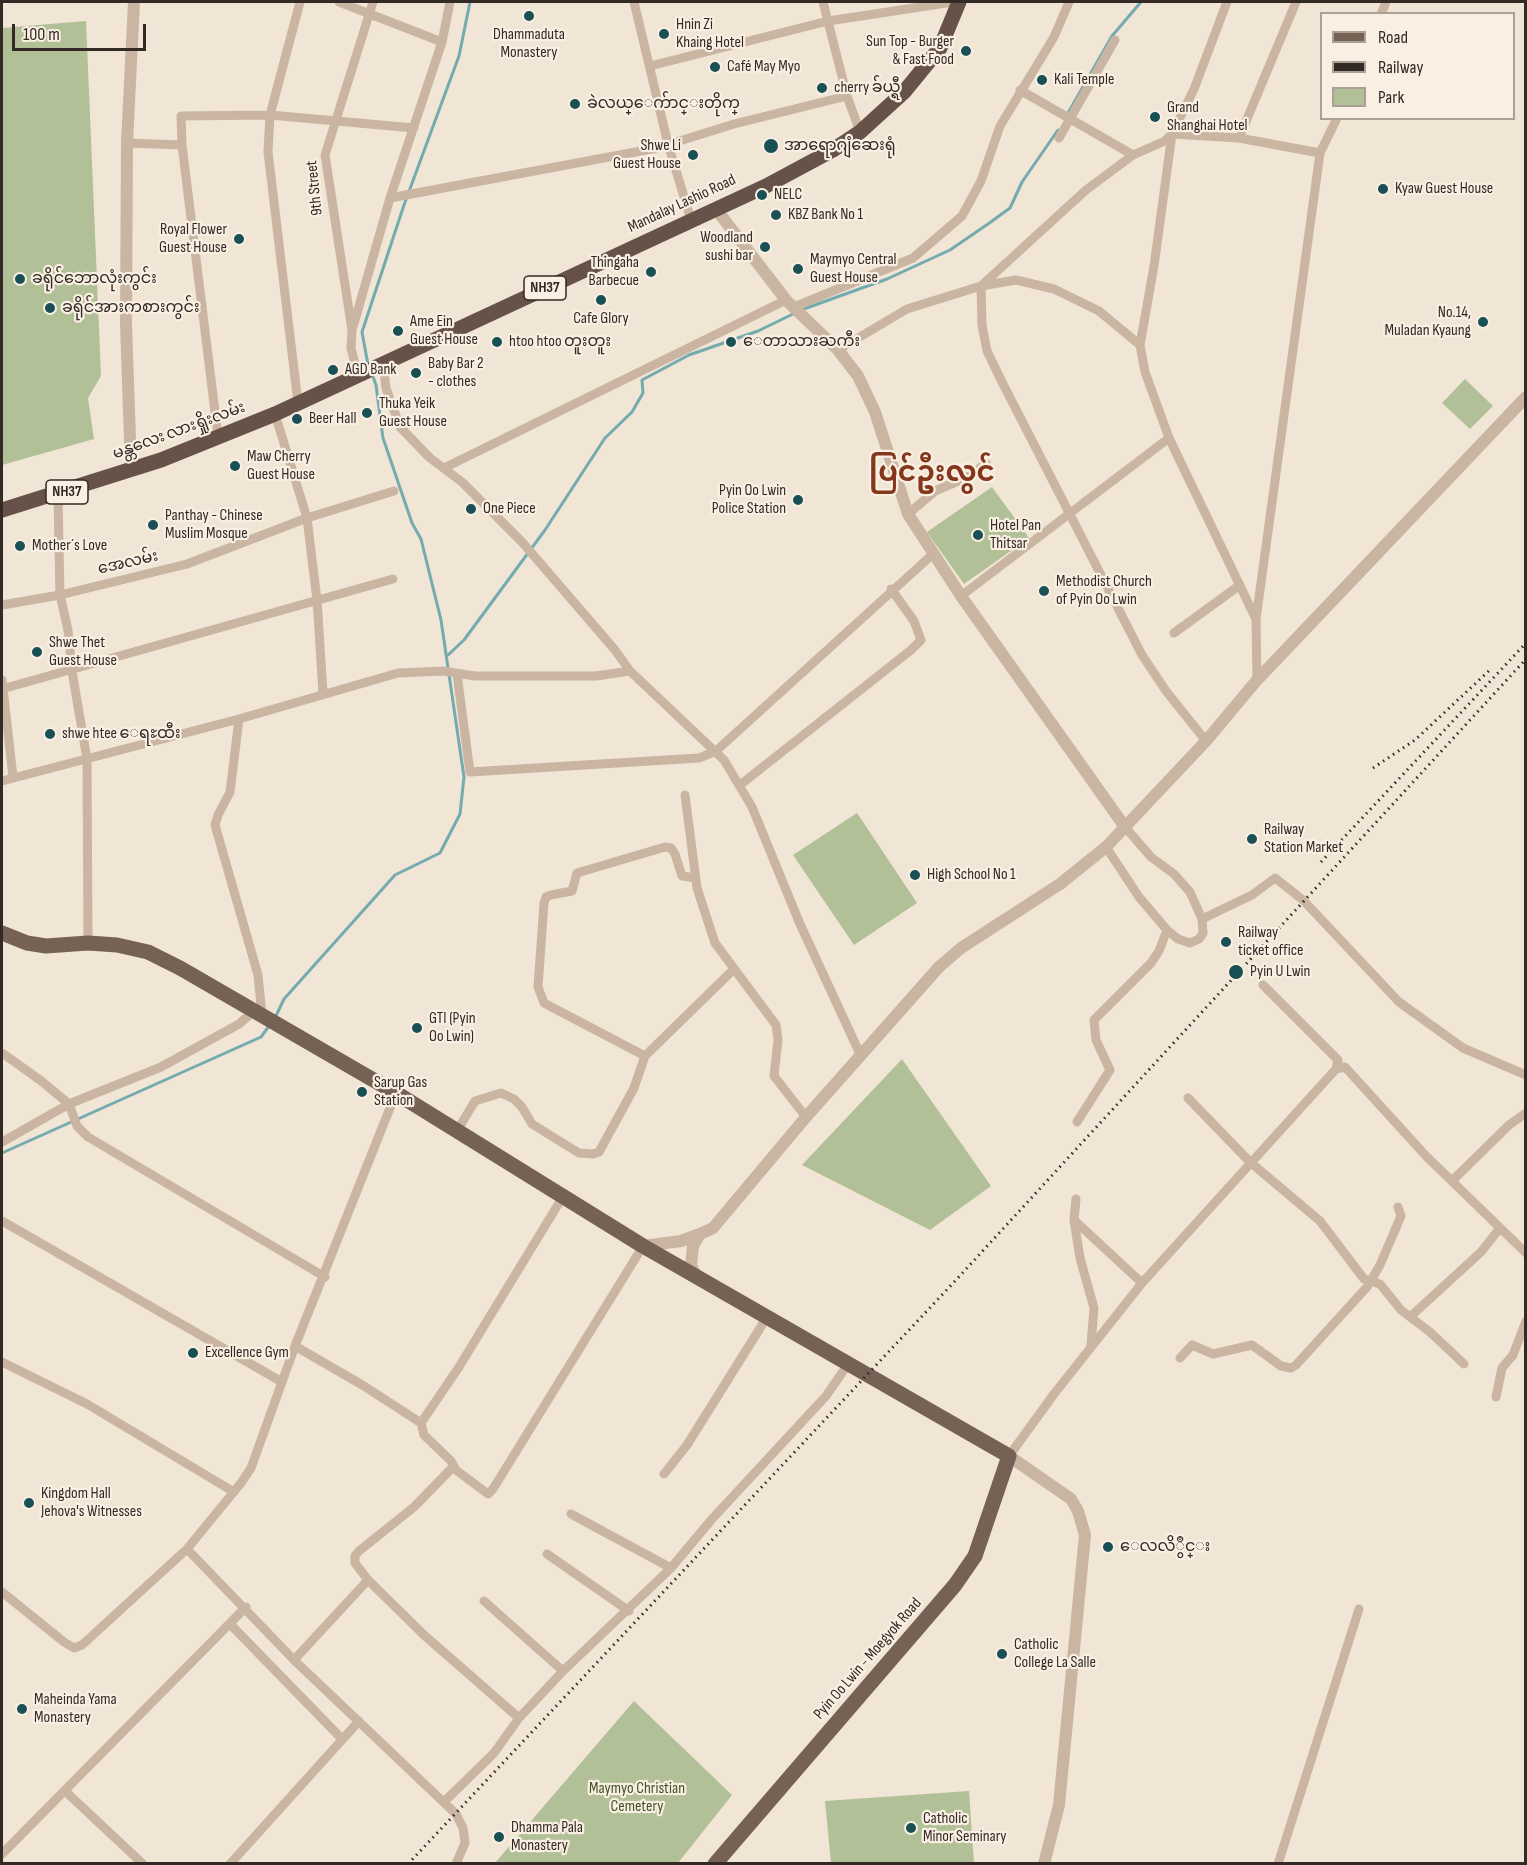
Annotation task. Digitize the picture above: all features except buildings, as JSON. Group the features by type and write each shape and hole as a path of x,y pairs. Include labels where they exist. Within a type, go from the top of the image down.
{"highway":[{"name":"Mandalay Lashio Road","path":"370,370 716,209 834,150 860,132 903,92 940,48 959,2"},
{"name":"မန္တလေး လားရှိုးလမ်း","path":"2,510 58,495 161,460 275,414 370,370"}],"main road":[{"path":"2,933 27,943 46,946 88,943 148,952 396,1093 562,1198 697,1278 1010,1455"},
{"name":"Pyin Oo Lwin - Moegyok Road","path":"715,1863 955,1585 975,1556 1010,1455"}],"street":[{"path":"131,469 126,324 127,143 134,2"},
{"path":"298,403 268,152 270,115 300,2"},
{"path":"339,2 442,42"},
{"name":"9th Street","path":"373,2 372,13 326,150 326,173 352,330 351,348 386,388 400,427 430,458 462,482 530,550 615,650 630,671 716,751 740,785 861,1056"},
{"path":"352,330 390,198 442,42 450,2"},
{"path":"634,2 668,144 691,220"},
{"path":"823,2 847,96 860,132"},
{"path":"650,66 828,21 953,2"},
{"path":"444,468 794,308 913,258 962,216 981,181 1000,126 1054,37 1068,2"},
{"path":"1206,741 1166,691 1142,655 987,351 982,325 981,286 1086,190 1133,155 1166,141 1172,134 1194,89 1227,2"},
{"path":"1239,138 1296,2"},
{"path":"1059,138 1115,40"},
{"path":"1020,90 1133,155"},
{"path":"390,198 668,144 734,123 847,96"},
{"path":"218,436 182,145 181,116 187,114 270,115 414,128"},
{"path":"1257,680 1256,619 1320,153 1336,120"},
{"path":"1172,134 1239,138 1320,153"},
{"path":"1172,134 1154,266 1140,345 1146,372 1169,438 1256,619"},
{"path":"127,143 182,145"},
{"path":"716,209 794,308 838,350 866,388 908,514 962,596 1125,827 1151,856 1174,874 1190,892 1202,919 1203,933 1190,943 1178,939 1167,930 1139,897 1106,847"},
{"path":"838,350 907,309 981,286 1016,280 1054,289 1100,311 1140,345"},
{"path":"295,1346 364,1386 421,1423 424,1435 452,1461 453,1467 488,1494 643,1246 681,1241 713,1228 806,1117 946,960 1060,884 1106,847 1206,741 1257,680 1526,397"},
{"path":"275,414 307,518 317,600 323,693"},
{"path":"962,596 1169,438"},
{"path":"908,514 935,491 972,475 986,463"},
{"name":"အေလမ်း","path":"2,605 60,595 187,564 307,518 394,491"},
{"path":"58,495 60,595 68,630 72,671 87,759 88,943"},
{"path":"456,674 470,772 686,761 716,751 933,554"},
{"path":"14,777 2,686 72,671 393,579"},
{"path":"1174,633 1240,585"},
{"path":"740,785 921,640 914,621 891,590"},
{"path":"2,781 238,719 398,673 443,671 456,674 596,676 630,671"},
{"path":"2,1142 69,1104 160,1066 239,1024 265,1018 258,975 215,825 230,792 238,719"},
{"path":"685,795 696,888 715,943 776,1025 778,1040 774,1076 806,1117"},
{"path":"645,1056 544,1003 538,987 544,903 546,897 572,891 577,873 665,848 671,848 675,854 682,876 696,878"},
{"path":"1202,919 1252,895 1275,878 1303,900 1399,1002 1463,1048 1526,1075"},
{"path":"1077,1122 1110,1070 1096,1040 1094,1020 1151,963 1159,951 1167,930"},
{"path":"457,1131 475,1101 501,1094 514,1099 522,1107 532,1124 579,1152 593,1154 599,1152 634,1088 645,1056 733,970"},
{"path":"1044,1863 1059,1805 1085,1534 1078,1511 1071,1499 1010,1455 1091,1345 1142,1283 1336,1069 1338,1060 1263,985"},
{"path":"2,1053 69,1104 76,1126 88,1137 325,1277"},
{"path":"1336,1069 1345,1067 1452,1182 1526,1253"},
{"path":"2,1592 74,1648 92,1639 187,1549 234,1492 251,1468 295,1346 325,1277 396,1093"},
{"path":"1188,1098 1250,1162 1320,1221 1364,1279 1372,1279 1380,1284 1410,1317 1430,1332 1464,1364"},
{"path":"1452,1182 1509,1125 1526,1113"},
{"path":"421,1423 459,1367 562,1198"},
{"path":"1076,1198 1074,1220 1080,1258 1094,1308 1091,1345"},
{"path":"1180,1358 1192,1345 1213,1354 1252,1345 1275,1363 1291,1368 1307,1355 1372,1279 1401,1216 1398,1207"},
{"path":"1074,1220 1142,1283"},
{"path":"2,1221 282,1382"},
{"path":"1410,1317 1481,1252 1500,1228"},
{"path":"697,1278 692,1265 693,1246 700,1234"},
{"path":"664,1474 687,1445 767,1317"},
{"path":"1496,1397 1502,1368 1513,1355 1526,1321"},
{"path":"2,1362 87,1404 234,1492"},
{"path":"444,1802 494,1753 519,1718 563,1671 629,1611 671,1568 712,1519 826,1396 848,1364"},
{"path":"453,1467 414,1508 359,1551 355,1556 355,1563 368,1581 424,1635 519,1718"},
{"path":"571,1514 671,1568"},
{"path":"187,1549 246,1607 294,1660 456,1814 464,1828 465,1843 456,1863"},
{"path":"548,1554 629,1611"},
{"path":"294,1660 368,1581"},
{"path":"484,1601 563,1671"},
{"path":"2,1854 246,1607"},
{"path":"1278,1863 1359,1609"},
{"path":"230,1624 342,1739"},
{"path":"230,1863 359,1721"},
{"path":"65,1791 143,1863"}],"green space":[{"name":"ခရိုင်အားကစားကွင်း","path":"86,21 101,376 88,398 94,439 2,465 2,28"},
{"path":"1465,379 1493,406 1470,429 1442,403"},
{"name":"Hotel Pan Thitsar","path":"992,487 1029,538 964,584 927,532"},
{"path":"857,813 917,903 854,945 793,855"},
{"path":"902,1059 991,1186 930,1230 802,1165"},
{"name":"Maymyo Christian Cemetery","path":"634,1701 732,1795 678,1863 495,1863"},
{"path":"969,1791 974,1863 831,1863 825,1801"}],"waterway":[{"path":"368,365 362,332 404,205 459,56 470,2"},
{"path":"1068,113 1112,36 1141,2"},
{"path":"801,310 887,279 950,250 988,224 1010,208 1022,182 1058,130"},
{"path":"448,655 464,640 545,530 605,438 632,412 643,393 642,380 689,355 758,331 795,313"},
{"path":"275,1018 284,999 395,875 440,853 460,814 464,777 441,620 421,539 412,523 383,438 376,385 372,374"},
{"path":"2,1153 261,1037 269,1026"}],"railway":[{"path":"1321,862 1526,643"},
{"path":"408,1864 956,1280 1526,659"},
{"path":"1373,768 1415,740 1492,668"}],"place":[{"name":"Dhammaduta Monastery","path":"529,16"},
{"name":"Hnin Zi Khaing Hotel","path":"664,34"},
{"name":"Sun Top - Burger & Fast Food","path":"966,51"},
{"name":"Café May Myo","path":"715,67"},
{"name":"Kali Temple","path":"1042,80"},
{"name":"cherry ခ်ယ္ရီ","path":"822,88"},
{"name":"ခဲလယ္ေက်ာင္းတိုက္","path":"575,104"},
{"name":"Grand Shanghai Hotel","path":"1155,117"},
{"name":"အာရောဂျံဆေးရုံ","path":"771,146"},
{"name":"Shwe Li Guest House","path":"693,155"},
{"name":"Kyaw Guest House","path":"1383,189"},
{"name":"NELC","path":"762,195"},
{"name":"KBZ Bank No 1","path":"776,215"},
{"name":"Royal Flower Guest House","path":"239,239"},
{"name":"Woodland sushi bar","path":"765,247"},
{"name":"Maymyo Central Guest House","path":"798,269"},
{"name":"Thingaha Barbecue","path":"651,272"},
{"name":"ခရိုင်ဘောလုံးကွင်း","path":"20,279"},
{"name":"Cafe Glory","path":"601,300"},
{"name":"ခရိုင်အားကစားကွင်း","path":"50,308"},
{"name":"No.14, Muladan Kyaung","path":"1483,322"},
{"name":"Ame Ein Guest House","path":"398,331"},
{"name":"htoo htoo တူးတူး","path":"497,342"},
{"name":"ေတာသားႀကီး","path":"731,342"},
{"name":"AGD Bank","path":"333,370"},
{"name":"Baby Bar 2 - clothes","path":"416,373"},
{"name":"Thuka Yeik Guest House","path":"367,413"},
{"name":"Beer Hall","path":"297,419"},
{"name":"Maw Cherry Guest House","path":"235,466"},
{"name":"Pyin Oo Lwin Police Station","path":"798,500"},
{"name":"One Piece","path":"471,509"},
{"name":"Panthay - Chinese Muslim Mosque","path":"153,525"},
{"name":"Hotel Pan Thitsar","path":"978,535"},
{"name":"Mother´s Love","path":"20,546"},
{"name":"Methodist Church of Pyin Oo Lwin","path":"1044,591"},
{"name":"Shwe Thet Guest House","path":"37,652"},
{"name":"shwe htee ေရႊထီး","path":"50,734"},
{"name":"Railway Station Market","path":"1252,839"},
{"name":"High School No 1","path":"915,875"},
{"name":"Railway ticket office","path":"1226,942"},
{"name":"Pyin U Lwin","path":"1236,972"},
{"name":"GTI (Pyin Oo Lwin)","path":"417,1028"},
{"name":"Sarup Gas Station","path":"362,1092"},
{"name":"Excellence Gym","path":"193,1353"},
{"name":"Kingdom Hall Jehova's Witnesses","path":"29,1503"},
{"name":"ေလလိွဳင္း","path":"1108,1547"},
{"name":"Catholic College La Salle","path":"1002,1654"},
{"name":"Maheinda Yama Monastery","path":"22,1709"},
{"name":"Catholic Minor Seminary","path":"911,1828"},
{"name":"Dhamma Pala Monastery","path":"499,1837"}],"district":[{"name":"ပြင်ဦးလွင်","path":"932,474"}]}
